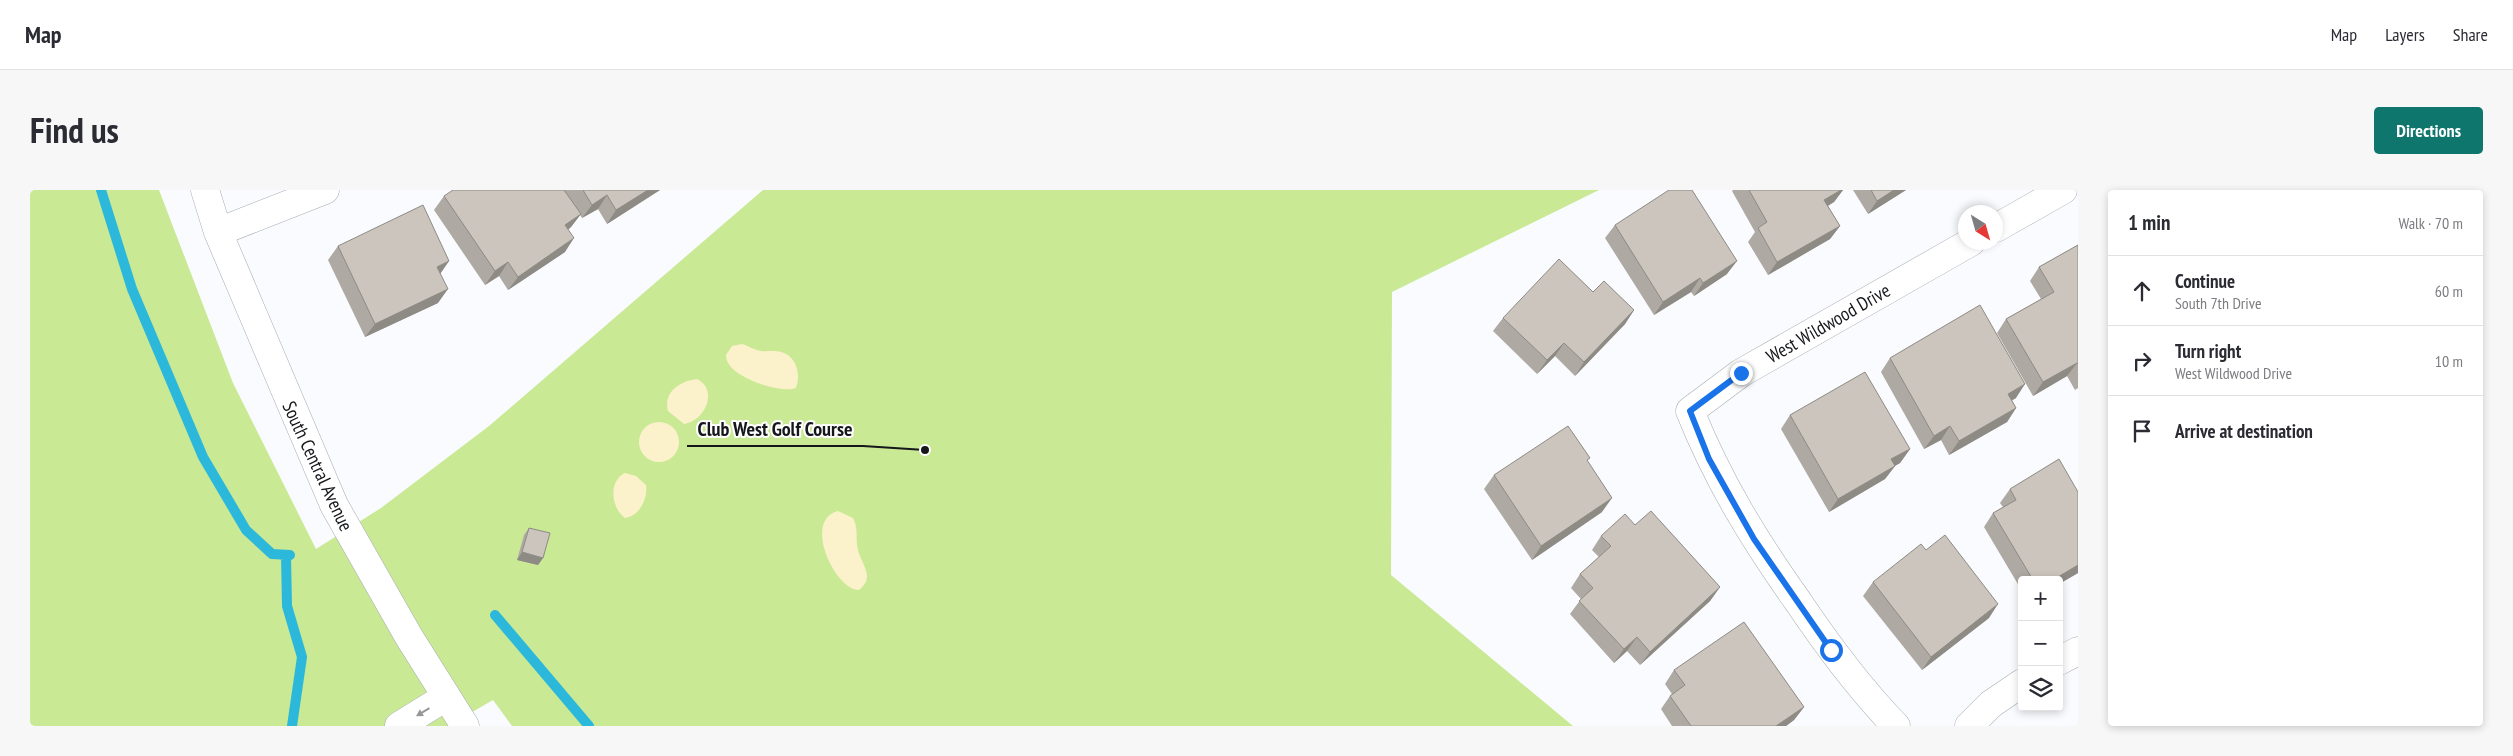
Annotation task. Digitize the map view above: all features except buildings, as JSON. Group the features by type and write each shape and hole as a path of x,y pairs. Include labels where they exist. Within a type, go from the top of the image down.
{"street":[{"name":"South Central Avenue","path":"205,190 218,232 287,400 346,529 464,726"},
{"path":"218,232 325,190"},
{"path":"2003,224 2063,190"},
{"name":"West Wildwood Drive","path":"1896,726 1831,650 1754,539 1709,459 1690,411 1741,373 1958,249"},
{"path":"2063,659 2078,651"},
{"path":"1969,726 1991,704 2018,686"},
{"path":"399,726 446,697"}],"green space":[{"path":"30,190 159,190 233,383 316,549 381,508 489,426 763,190 1599,190 1392,292 1391,575 1573,726 512,726 493,700 448,726 30,726"}],"sand":[{"path":"742,344 758,350 781,352 791,357 798,372 796,388 767,386 744,377 734,370 728,363 726,355 732,346"},
{"path":"697,379 704,384 707,390 707,405 698,417 684,424 668,411 668,398 670,393 679,385"},
{"path":"663,422 670,425 676,431 679,442 678,450 670,459 663,462 655,462 648,459 640,450 639,438 642,431 651,423"},
{"path":"625,473 636,476 646,485 646,495 639,510 630,517 625,518 620,514 613,495 616,482"},
{"path":"838,511 853,518 856,526 858,550 867,575 864,585 859,590 850,587 832,567 822,540 823,527 828,517"}],"waterway":[{"path":"101,190 132,289 203,457 246,530 272,554 290,555"},
{"path":"286,556 287,606 302,657 292,726"},
{"path":"495,615 589,726"}],"place":[{"name":"Club West Golf Course","path":"925,450"}],"route":[{"path":"1741,373 1690,411 1709,459 1754,539 1831,650"}]}
